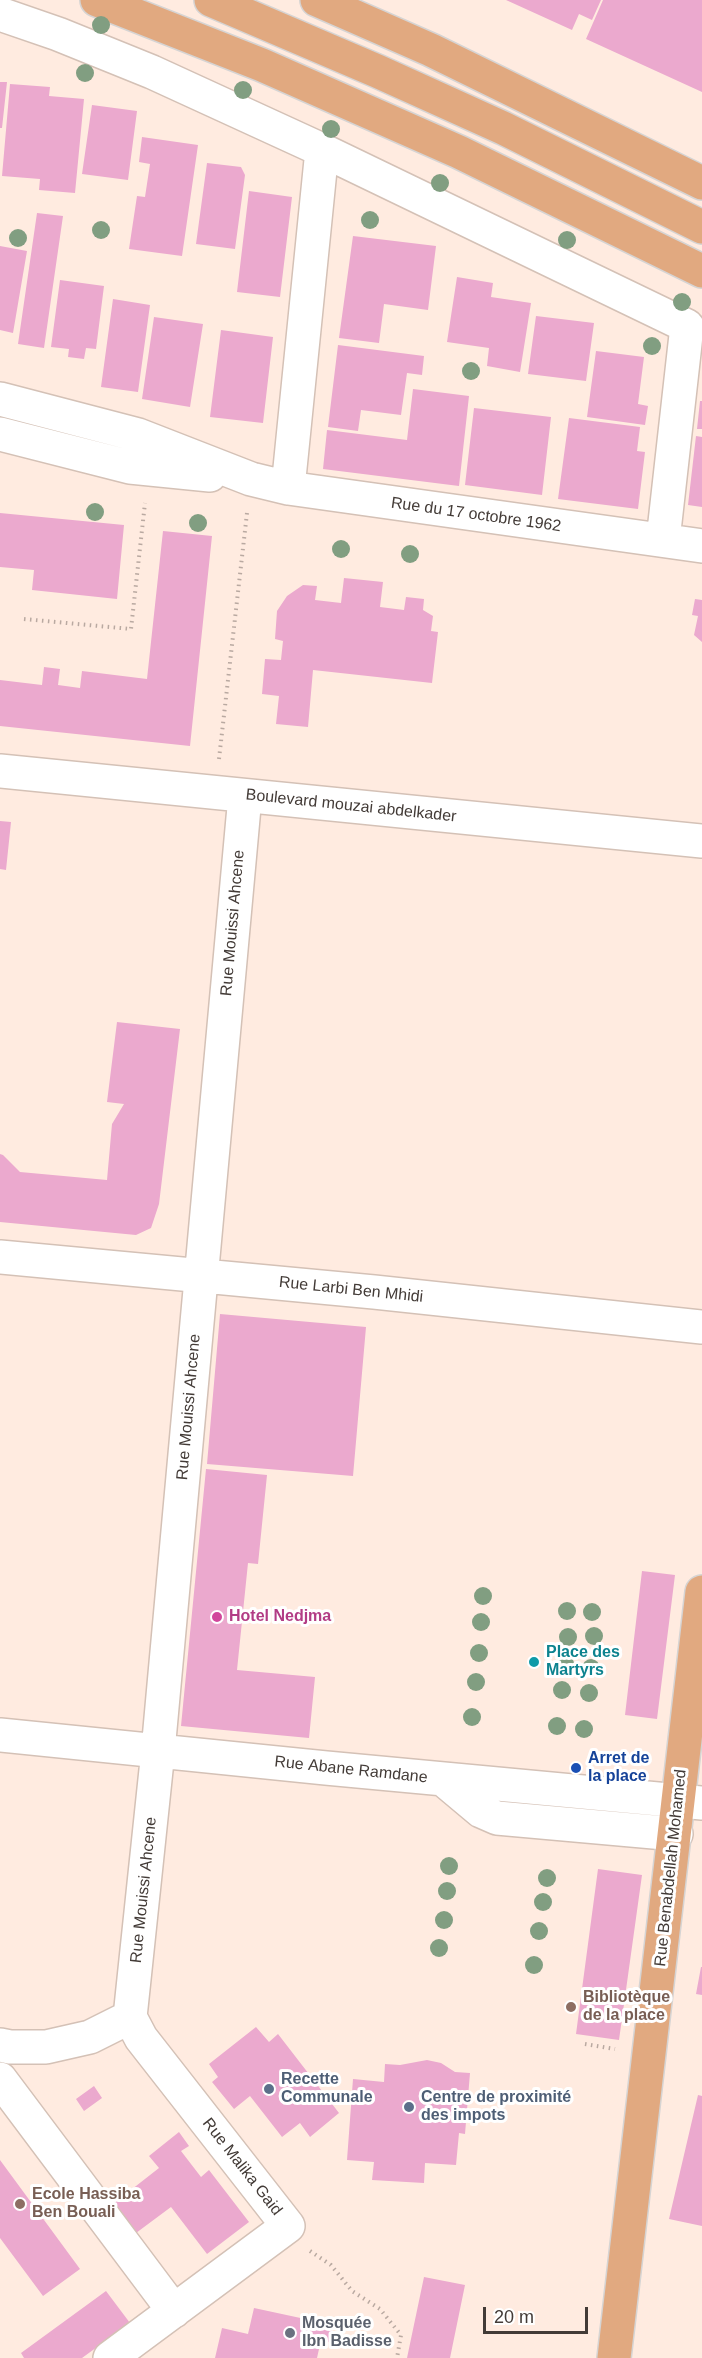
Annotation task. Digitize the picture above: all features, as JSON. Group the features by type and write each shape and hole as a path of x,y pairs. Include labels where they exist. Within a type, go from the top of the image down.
{"main road":[{"path":"97,0 262,65 448,147 702,271"},
{"path":"211,0 503,128 702,227"},
{"path":"317,0 431,50 702,183"},
{"name":"Rue Benabdellah Mohamed","path":"614,2358 676,1834 690,1802 702,1592"}],"street":[{"path":"0,14 58,34 152,72 322,150 687,326 663,540"},
{"path":"288,488 322,150"},
{"name":"Rue du 17 octobre 1962","path":"0,399 138,435 251,479 288,488 702,546"},
{"name":"Rue du 17 octobre 1962","path":"0,434 130,467 251,479"},
{"name":"Boulevard mouzai abdelkader","path":"0,771 702,841"},
{"name":"Rue Mouissi Ahcene","path":"130,2017 158,1751 200,1275 230,794"},
{"name":"Rue Larbi Ben Mhidi","path":"0,1257 200,1275 702,1327"},
{"name":"Rue Abane Ramdane","path":"0,1735 444,1780 690,1802"},
{"path":"444,1780 482,1811 497,1818 676,1834"},
{"path":"0,2045 46,2047 90,2037 130,2017"},
{"name":"Rue Malika Gaid","path":"110,2358 288,2226 141,2038 130,2017"},
{"path":"0,2079 174,2311"}],"path":[{"path":"24,619 131,629 149,469"},
{"path":"230,794 251,479"},
{"path":"585,2044 619,2050"},
{"path":"288,2226 304,2246 331,2265 352,2291 380,2309 401,2335 397,2358"}],"building":[{"path":"506,0 601,0 592,20 579,14 572,30"},
{"path":"603,0 702,0 702,92 586,39"},
{"path":"0,82 7,82 2,128 0,128"},
{"path":"10,84 50,87 49,96 84,99 75,193 39,190 40,179 2,176"},
{"path":"92,105 137,111 128,180 82,174"},
{"path":"142,137 198,145 182,256 129,249 137,196 145,197 150,164 139,162"},
{"path":"207,163 241,167 245,175 235,249 196,244"},
{"path":"249,191 292,197 280,297 237,292"},
{"path":"37,213 63,216 44,348 18,344"},
{"path":"353,236 436,246 428,310 384,304 379,343 339,338"},
{"path":"0,246 27,251 13,333 0,330"},
{"path":"457,277 493,283 491,297 531,303 520,372 487,366 489,348 447,342"},
{"path":"60,280 104,286 96,349 86,348 84,359 68,357 69,349 51,347"},
{"path":"113,299 150,305 138,392 101,387"},
{"path":"536,316 594,323 586,381 528,374"},
{"path":"154,317 203,324 190,407 142,399"},
{"path":"221,330 273,337 263,423 210,417"},
{"path":"338,345 424,356 422,375 407,373 401,415 361,410 358,431 328,427"},
{"path":"596,351 644,357 638,404 648,406 645,425 587,417"},
{"path":"413,389 469,396 459,486 323,469 327,430 407,440"},
{"path":"700,401 702,401 702,429 697,429"},
{"path":"474,408 551,417 542,495 465,485"},
{"path":"569,418 640,427 637,451 645,452 638,509 558,499"},
{"path":"696,436 702,437 702,507 688,505"},
{"path":"0,513 124,525 117,599 32,590 34,570 0,567"},
{"path":"163,531 212,536 190,746 0,726 0,680 42,685 44,667 60,669 58,685 80,688 82,671 147,679"},
{"path":"344,578 383,582 380,607 404,610 406,597 424,599 423,610 433,616 431,631 438,632 432,683 313,670 308,727 276,724 279,696 262,694 265,659 281,660 283,641 275,639 277,611 287,596 303,585 317,586 315,600 341,603"},
{"path":"695,599 702,600 702,642 694,635 698,616 692,615"},
{"path":"0,821 11,822 6,870 0,869"},
{"path":"117,1022 180,1029 159,1204 151,1228 136,1235 0,1222 0,1154 20,1172 107,1180 112,1124 124,1104 107,1102"},
{"path":"220,1314 366,1327 353,1476 207,1464"},
{"name":"Hotel Nedjma","path":"206,1469 267,1475 258,1564 248,1563 237,1670 315,1677 309,1738 181,1726"},
{"path":"642,1571 675,1575 657,1719 625,1715"},
{"path":"598,1869 642,1875 619,2040 576,2034"},
{"path":"702,1967 702,1995 696,1994"},
{"name":"Recette Communale","path":"256,2027 269,2042 278,2034 339,2113 310,2137 300,2123 282,2137 250,2096 234,2109 212,2082 218,2077 209,2064"},
{"name":"Centre de proximité des impots","path":"427,2060 441,2063 455,2072 470,2073 465,2134 459,2133 456,2165 425,2163 424,2183 372,2180 374,2162 347,2160 353,2079 384,2082 385,2064 400,2065"},
{"path":"94,2086 102,2098 84,2111 76,2099"},
{"path":"698,2095 702,2096 702,2226 669,2219"},
{"path":"179,2132 189,2146 181,2151 201,2177 209,2170 249,2222 207,2254 171,2207 136,2233 113,2204 159,2168 149,2156"},
{"name":"Ecole Hassiba Ben Bouali","path":"0,2160 80,2269 43,2296 0,2238"},
{"path":"424,2277 465,2285 450,2358 407,2358"},
{"path":"106,2291 130,2323 82,2358 24,2358 21,2353"},
{"name":"Mosquée Ibn Badisse","path":"254,2308 333,2325 329,2342 321,2340 317,2358 215,2358 222,2328 248,2334"}],"place":[{"name":"Hotel Nedjma","path":"217,1617"},
{"name":"Place des Martyrs","path":"534,1662"},
{"name":"Arret de la place","path":"576,1768"},
{"name":"Bibliotèque de la place","path":"571,2007"},
{"name":"Recette Communale","path":"269,2089"},
{"name":"Centre de proximité des impots","path":"409,2107"},
{"name":"Ecole Hassiba Ben Bouali","path":"20,2204"},
{"name":"Mosquée Ibn Badisse","path":"290,2333"}]}
